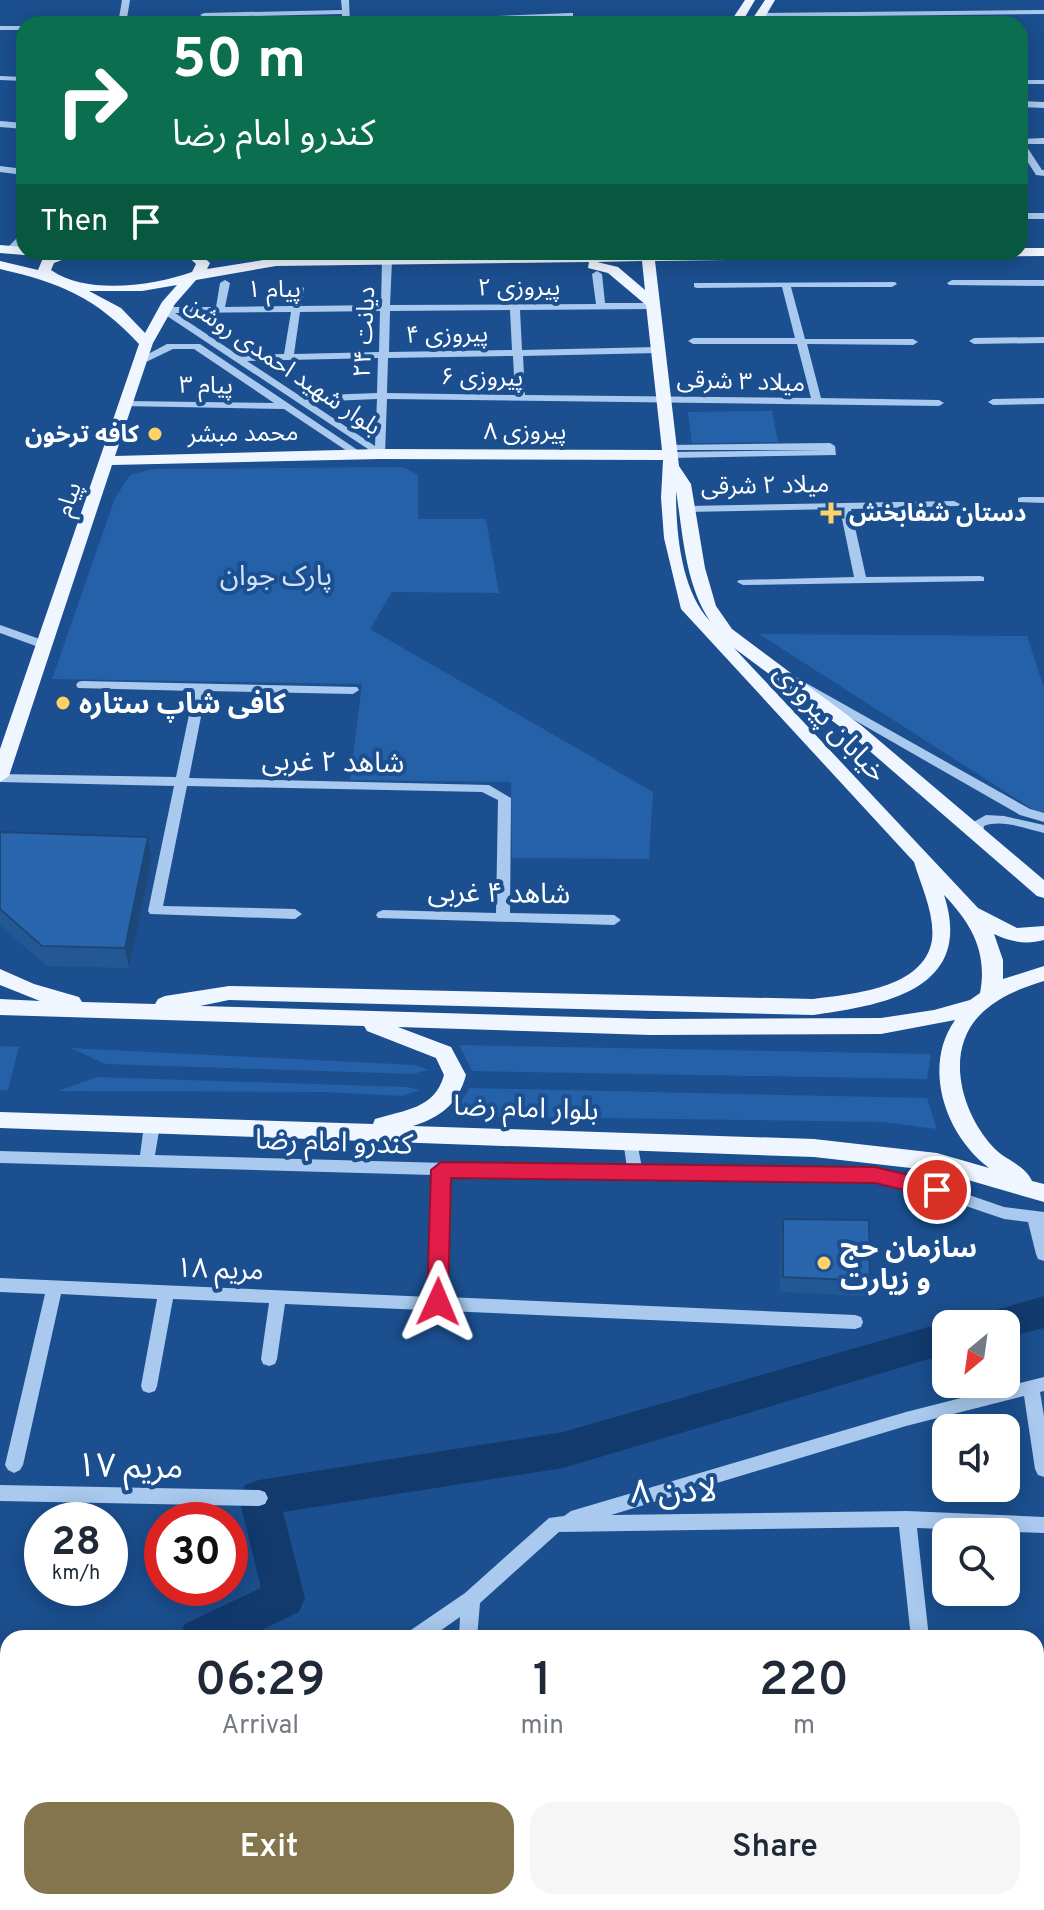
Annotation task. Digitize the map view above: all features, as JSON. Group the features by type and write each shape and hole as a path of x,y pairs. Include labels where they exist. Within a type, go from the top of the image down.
{"main road":[{"path":"53,260 45,264 44,271 116,311 146,343"},
{"path":"194,277 203,263 199,260"},
{"path":"0,265 52,278 130,287 276,262 398,260"},
{"path":"521,260 585,263 613,270 652,304"},
{"path":"541,261 556,260"},
{"name":"خیابان پیروزی","path":"648,260 670,456 670,508 682,592 689,609 968,908 987,936 995,959 983,1001"},
{"name":"پیام","path":"0,777 146,343 163,310 194,277"},
{"name":"محمد مبشر","path":"107,461 380,454"},
{"name":"پیروزی ۸","path":"380,454 670,456"},
{"name":"خیابان پیروزی","path":"670,456 681,478 697,568 713,616 726,633 794,680 978,833 1040,890"},
{"path":"121,1011 229,993 813,1007 874,999 921,975 935,957 941,916 923,860"},
{"path":"968,908 1014,935 1026,938 1044,933"},
{"path":"1044,973 1003,985 965,1016 953,1036 947,1059 948,1083 955,1109 970,1133 990,1156 1044,1193"},
{"path":"0,976 19,986 94,1010"},
{"path":"0,1007 651,1027 881,1026 934,1018 983,1001"},
{"path":"651,1027 715,1006"},
{"path":"351,1131 430,1112 450,1092 455,1075 450,1060 437,1048 355,1019"},
{"name":"بلوار امام رضا","path":"0,1120 631,1140 891,1154 972,1170 1044,1193"}],"street":[{"path":"345,0 345,16"},
{"path":"269,16 345,12"},
{"path":"901,16 1044,12"},
{"path":"204,15 216,16"},
{"path":"544,16 570,15"},
{"path":"1028,155 1039,173 1044,173"},
{"name":"دیانت ۲۴","path":"380,454 387,261"},
{"path":"597,274 601,307"},
{"path":"220,309 225,283"},
{"path":"952,283 1044,283"},
{"path":"697,285 892,284"},
{"path":"786,285 817,403"},
{"path":"289,357 299,288"},
{"name":"پیروزی ۲","path":"385,308 652,304"},
{"path":"515,307 520,398"},
{"name":"پیام ۱","path":"163,310 385,308"},
{"name":"بلوار شهید احمدی روشن","path":"163,310 380,454"},
{"path":"974,341 1044,340"},
{"path":"693,341 913,342"},
{"name":"بلوار شهید احمدی روشن","path":"140,361 171,346 190,345 360,455"},
{"name":"پیروزی ۴","path":"236,358 658,350"},
{"path":"259,387 271,382"},
{"name":"پیروزی ۶","path":"299,399 380,396 664,399"},
{"name":"میلاد ۳ شرقی","path":"664,399 939,403"},
{"path":"993,402 1044,401"},
{"name":"پیام ۳","path":"126,404 287,406"},
{"path":"670,456 831,450"},
{"path":"1022,500 1044,500"},
{"name":"میلاد ۲ شرقی","path":"687,509 954,504"},
{"path":"845,505 861,581"},
{"path":"743,582 980,579"},
{"path":"0,629 44,645"},
{"path":"794,680 1025,812 1044,818"},
{"path":"82,685 353,690"},
{"path":"201,688 155,911 295,914"},
{"name":"شاهد ۲ غربی","path":"0,777 484,788 505,798 503,918"},
{"path":"978,833 977,824 993,819 1044,829"},
{"name":"شاهد ۴ غربی","path":"383,915 614,920"},
{"path":"147,1161 152,1125"},
{"path":"631,1140 635,1174"},
{"name":"کندرو امام رضا","path":"0,1157 635,1174 875,1175 914,1182 1004,1213 1040,1218"},
{"path":"438,1302 441,1170"},
{"path":"1040,1218 1044,1254"},
{"name":"مریم ۱۸","path":"0,1285 855,1322"},
{"path":"14,1465 54,1288"},
{"path":"149,1386 166,1292"},
{"path":"269,1359 278,1296"},
{"path":"426,1630 471,1599 555,1524 906,1419 1038,1386 1044,1469"},
{"name":"مریم ۱۷","path":"0,1493 259,1498"},
{"path":"907,1519 919,1630"},
{"name":"لادن ۸","path":"555,1524 907,1519 1044,1525"},
{"path":"469,1630 471,1599"}],"green space":[{"path":"772,411 778,442 692,443 688,412"},
{"name":"پارک جوان","path":"403,467 418,475 418,519 486,519 499,593 392,592 370,629 653,792 649,859 512,858 511,782 350,780 362,684 52,679 115,498 130,475 153,469"},
{"path":"759,634 1027,636 1044,688 1044,813 1037,812"},
{"path":"459,1045 931,1054 927,1079 472,1071"},
{"path":"0,1046 19,1047 8,1090 0,1090"},
{"path":"71,1048 415,1065 428,1070 413,1074 105,1064"},
{"path":"97,1077 407,1087 420,1090 402,1096 323,1092 58,1091"},
{"path":"470,1088 927,1098 937,1129 882,1122 451,1116"}],"building":[{"path":"0,832 148,837 125,948 42,946 0,909"},
{"name":"سازمان حج و زیارت","path":"783,1219 869,1220 870,1281 783,1277"}],"waterway":[{"path":"1020,1318 1044,1312"},
{"path":"217,1630 284,1598 259,1498 563,1450 932,1342"}],"place":[{"name":"کافه ترخون","path":"155,434"},
{"name":"دستان شفابخش","path":"831,513"},
{"name":"کافی شاپ ستاره","path":"63,703"},
{"name":"سازمان حج و زیارت","path":"824,1263"}],"route":[{"path":"438,1302 441,1170 875,1175 937,1190"}]}
